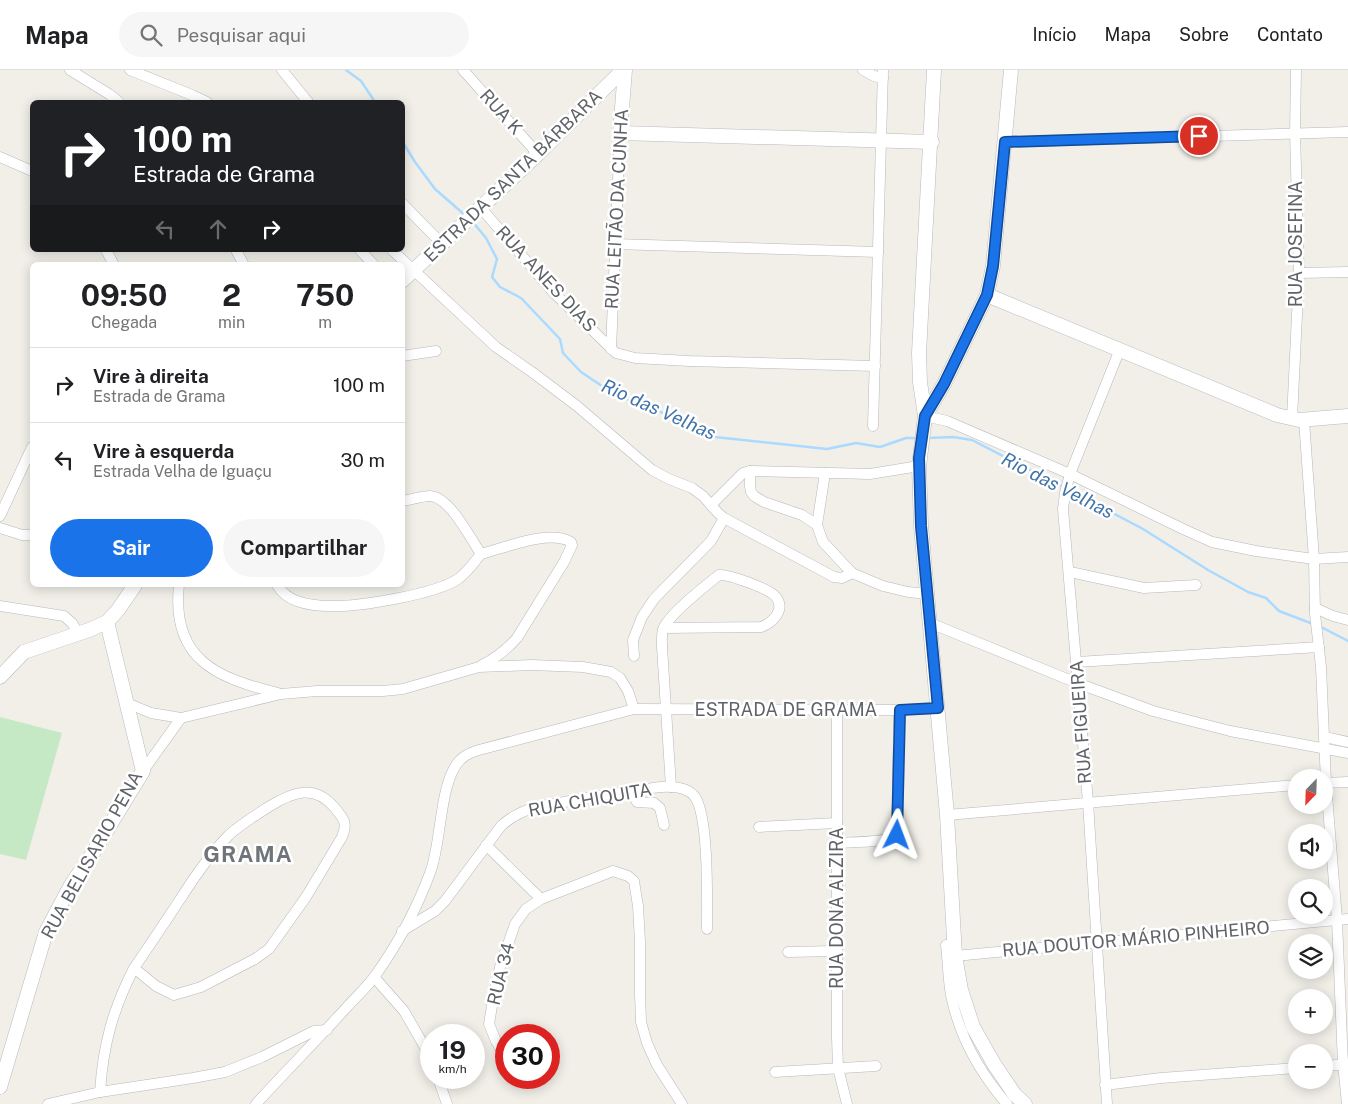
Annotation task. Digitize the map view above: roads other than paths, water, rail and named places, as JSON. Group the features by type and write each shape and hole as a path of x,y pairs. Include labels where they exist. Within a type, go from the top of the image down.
{"street":[{"path":"70,70 116,100"},
{"path":"130,70 203,100"},
{"path":"282,70 306,100"},
{"name":"RUA K","path":"463,70 538,154"},
{"name":"ESTRADA SANTA BÁRBARA","path":"405,278 480,210 624,70"},
{"name":"RUA LEITÃO DA CUNHA","path":"611,349 614,244 624,70"},
{"path":"864,70 874,76 883,74 873,426"},
{"path":"934,70 932,142 919,353 924,421 919,466 921,526 947,815 951,995 966,1040 990,1083 1006,1104"},
{"path":"924,421 987,295 993,266 1011,70"},
{"name":"RUA JOSEFINA","path":"1296,70 1295,133 1299,273 1298,419 1314,559 1315,611 1325,737 1325,769"},
{"path":"1005,142 1348,132"},
{"path":"620,133 932,142"},
{"path":"0,157 30,170"},
{"path":"405,206 442,244"},
{"name":"RUA ANES DIAS","path":"480,210 552,292 611,349"},
{"path":"614,244 878,252"},
{"path":"362,252 371,262"},
{"path":"394,252 405,262"},
{"path":"405,262 496,347 577,406 652,470 692,488 703,496 724,518 834,577 842,578 852,573"},
{"path":"1299,273 1348,272"},
{"path":"987,295 1277,415 1298,419 1348,416"},
{"path":"611,349 616,353 635,358 875,366"},
{"name":"RUA FIGUEIRA","path":"1107,1104 1088,802 1064,516 1065,493 1069,476 1120,350"},
{"path":"405,356 436,351"},
{"path":"920,382 924,387 931,390 944,384"},
{"path":"924,421 947,421 1212,542 1314,559 1348,557"},
{"path":"0,516 30,451"},
{"path":"711,505 743,474 750,471 870,474 919,466"},
{"path":"750,471 751,492 754,496 764,502 802,515 817,525"},
{"path":"825,473 817,525 823,542 852,573 883,586 908,592 928,594"},
{"path":"405,500 430,496 443,501 453,512 481,554"},
{"path":"634,656 633,640 642,617 654,599 711,541 724,518"},
{"path":"0,528 22,535 30,535"},
{"path":"127,703 151,713 181,718 281,694 317,691 383,691 403,689 479,667 493,660 517,638 564,562 572,545 571,542 563,538 552,537 481,554 458,580 440,588 371,602 332,606 310,605 296,601 283,594 278,587"},
{"path":"1070,572 1144,588 1196,585"},
{"path":"664,628 761,627 773,620 778,613 778,600 772,594 731,576 719,575 679,611 664,628 662,647 671,787"},
{"path":"0,678 24,652 107,622 134,587"},
{"path":"178,587 179,621 190,647 204,664 219,674 240,683 281,694"},
{"path":"0,606 64,616 72,622 78,633"},
{"path":"1315,611 1348,620"},
{"name":"RUA BELISARIO PENA","path":"0,1087 46,932 71,886 143,771 107,622"},
{"path":"930,623 1077,683 1152,711 1230,731 1348,753"},
{"path":"1077,662 1318,643"},
{"path":"479,667 583,667 606,671 620,678 628,690 634,709"},
{"name":"ESTRADA DE GRAMA","path":"256,1104 327,1030 374,977 401,932 430,873 436,853 447,782 454,767 467,754 634,709 900,710 938,708"},
{"name":"RUA DONA ALZIRA","path":"837,710 836,952 838,1068 848,1104"},
{"path":"837,843 894,838 897,835 900,710"},
{"path":"143,771 181,718"},
{"path":"1325,737 1348,742"},
{"path":"1333,783 1348,782"},
{"path":"947,815 1288,786"},
{"name":"RUA CHIQUITA","path":"401,932 435,911 446,901 486,845 510,817 536,807 631,790 671,787 691,792 696,798 701,813 705,841 707,929"},
{"path":"631,790 637,802 654,803 660,808 664,825"},
{"path":"100,1092 103,1059 110,1027 118,1002 134,968 214,850 231,833 292,794 304,792 320,796 334,807 346,823 342,837 306,897 269,949 255,959 209,983 182,994 174,995 134,968"},
{"name":"RUA JOSEFINA","path":"1329,814 1343,920 1347,1104"},
{"path":"760,827 837,824"},
{"path":"486,845 541,899"},
{"name":"RUA 34","path":"495,1038 489,1024 494,994 515,924 526,909 541,899 613,871 628,876 634,881 638,906 641,1022 647,1044 657,1065 682,1104"},
{"name":"RUA DOUTOR MÁRIO PINHEIRO","path":"950,951 1096,943 1343,920"},
{"path":"950,951 973,1027 994,1064 1015,1095 1025,1104"},
{"path":"788,952 836,952"},
{"path":"374,977 404,1011 420,1039"},
{"path":"48,1104 100,1092 225,1072 262,1057 314,1031 327,1030"},
{"path":"1333,1065 1346,1064"},
{"path":"775,1072 876,1066"},
{"path":"1105,1085 1160,1078 1288,1069"},
{"path":"442,1089 447,1104"}],"waterway":[{"name":"Rio das Velhas","path":"346,70 361,81 374,100"},
{"name":"Rio das Velhas","path":"405,146 435,189 466,216"},
{"name":"Rio das Velhas","path":"472,221 486,238 497,259 492,277 500,287 521,298 560,339 563,353 581,372 632,402 661,412 690,428 715,437 827,449 856,443 880,447 906,438 919,438"},
{"name":"Rio das Velhas","path":"927,438 953,437 972,440 1065,488"},
{"name":"Rio das Velhas","path":"1069,490 1143,529 1208,570 1248,592 1266,598 1279,611 1313,624"},
{"name":"Rio das Velhas","path":"1321,627 1348,641"}],"district":[{"name":"GRAMA","path":"248,854"}]}
